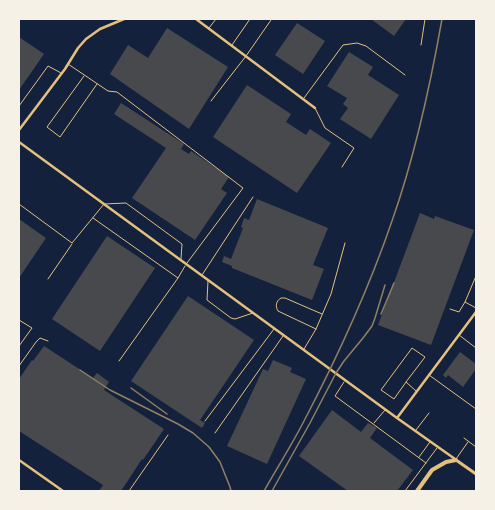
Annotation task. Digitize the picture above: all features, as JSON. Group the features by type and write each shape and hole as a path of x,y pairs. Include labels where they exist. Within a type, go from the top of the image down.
{"highway":[{"path":"417,491 432,470 446,462 456,460"}],"street":[{"path":"19,130 86,39 100,29 118,20 124,19"},
{"path":"196,19 315,108"},
{"path":"19,142 476,474"},
{"path":"397,418 476,312"},
{"path":"19,460 63,491"}],"lane":[{"path":"209,29 215,19"},
{"path":"232,46 250,19"},
{"path":"211,101 246,56 271,20 270,19"},
{"path":"421,45 425,19"},
{"path":"304,99 343,45 357,43 366,46 405,75"},
{"path":"68,64 108,91 117,92 243,188 186,264 178,278 119,361"},
{"path":"19,106 48,66 61,73"},
{"path":"85,75 47,127 60,137 98,84"},
{"path":"315,108 325,128 354,148 342,167"},
{"path":"202,275 253,197"},
{"path":"48,279 72,243 104,204 126,203 182,244 181,260"},
{"path":"19,204 72,243"},
{"path":"92,218 178,278"},
{"path":"303,349 316,329 331,294 345,244"},
{"path":"450,309 459,312 476,276"},
{"path":"208,280 207,300 231,318 235,319 254,313"},
{"path":"316,329 278,311 276,305 278,300 285,298 322,314"},
{"path":"465,302 476,308"},
{"path":"19,320 32,328 19,346"},
{"path":"205,421 274,328"},
{"path":"214,433 284,335"},
{"path":"459,335 476,348"},
{"path":"19,366 40,338 48,341"},
{"path":"412,348 425,357 406,382 394,399 381,390 412,348"},
{"path":"429,375 476,409"},
{"path":"345,380 336,396 426,463"},
{"path":"406,382 417,391"},
{"path":"374,424 385,409"},
{"path":"416,431 429,413"},
{"path":"129,491 168,435"},
{"path":"464,438 476,447"},
{"path":"419,458 430,442"},
{"path":"456,460 468,442"},
{"path":"405,491 438,447"}],"building":[{"path":"371,19 406,19 394,36"},
{"path":"297,23 325,41 303,74 275,55"},
{"path":"167,28 228,67 189,129 110,74 128,45 148,58"},
{"path":"19,37 44,54 19,90"},
{"path":"349,52 373,67 368,75 399,95 371,139 340,119 348,108 343,104 347,98 327,86"},
{"path":"247,85 291,114 286,122 306,135 310,129 331,143 297,193 213,137"},
{"path":"121,103 184,144 181,149 189,154 191,151 229,177 221,189 227,193 195,240 132,198 166,148 114,114"},
{"path":"257,199 328,228 313,265 324,269 312,300 232,268 232,266 222,262 224,256 231,259 243,228 241,227 244,218 249,220"},
{"path":"420,213 434,219 435,216 474,230 431,345 378,325"},
{"path":"19,219 46,238 19,278"},
{"path":"107,236 155,268 100,351 52,319"},
{"path":"188,296 254,340 200,420 205,423 202,428 131,381"},
{"path":"44,346 93,378 97,373 109,382 104,390 164,429 121,491 99,491 103,485 19,431 19,379"},
{"path":"460,352 476,364 476,369 463,387 448,375 446,378 443,375"},
{"path":"273,360 292,368 290,372 306,379 267,464 227,446 263,369 268,371"},
{"path":"332,410 361,432 368,423 377,428 370,438 413,470 397,491 348,491 299,456"}],"railway":[{"path":"264,491 298,432 328,374 362,299 383,247 415,146 427,96 442,19"},
{"path":"381,314 394,283"},
{"path":"272,491 336,373 372,326 385,285"},
{"path":"80,370 110,390 193,433 209,447 220,462 231,491"},
{"path":"131,388 167,414"}]}
